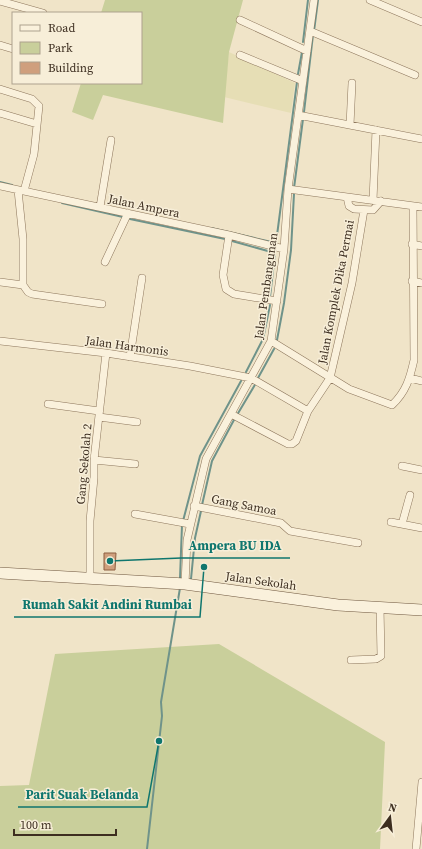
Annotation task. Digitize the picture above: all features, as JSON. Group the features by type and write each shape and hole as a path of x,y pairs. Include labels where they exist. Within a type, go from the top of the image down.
{"street":[{"name":"Jalan Pembangunan","path":"185,584 187,540 206,459 271,341 284,249 288,189 307,50 312,32 314,0"},
{"path":"370,0 422,22"},
{"path":"0,1 39,12"},
{"path":"240,20 307,50"},
{"path":"312,32 415,75"},
{"path":"0,45 12,49"},
{"path":"240,55 303,81"},
{"path":"350,125 352,83"},
{"path":"0,89 32,99 39,106 34,154 21,191 24,239 23,285 28,292 32,294 102,304"},
{"path":"0,113 37,124"},
{"path":"298,115 422,139"},
{"path":"348,197 349,206 354,209 373,210 377,201 376,130"},
{"path":"100,207 111,140"},
{"name":"Jalan Ampera","path":"0,186 229,235 284,249"},
{"path":"288,189 422,207"},
{"path":"271,341 348,389 392,405 404,392 410,378 414,360 412,281 413,206"},
{"name":"Jalan Komplek Dika Permai","path":"231,414 288,444 292,444 296,441 308,411 330,378 352,284 364,210"},
{"path":"105,262 128,214"},
{"path":"229,235 223,275 226,290 234,294 277,302"},
{"path":"412,244 422,246"},
{"path":"130,357 142,278"},
{"path":"412,281 422,283"},
{"path":"0,282 23,285"},
{"path":"414,319 422,321"},
{"name":"Jalan Harmonis","path":"0,341 106,353 190,366 251,378 308,411"},
{"name":"Gang Sekolah 2","path":"90,578 90,521 94,460 106,353"},
{"path":"410,378 422,381"},
{"path":"48,404 137,422"},
{"path":"94,460 135,464"},
{"path":"402,466 422,470"},
{"path":"402,524 410,495"},
{"name":"Gang Samoa","path":"194,506 280,523 290,531 358,543"},
{"path":"135,514 190,524"},
{"path":"391,522 422,528"},
{"name":"Jalan Sekolah","path":"0,573 185,584 338,605 422,610"},
{"path":"351,660 376,659 381,656 380,607"},
{"path":"416,849 422,782"}],"shaded area":[{"path":"229,52 295,83 291,113 224,97"}],"green space":[{"path":"105,0 243,0 229,52 223,123 103,95 93,120 72,112 81,84 142,84 142,12 101,12"},
{"path":"219,644 385,742 380,849 0,849 0,786 29,785 55,654"}],"building":[{"path":"104,553 116,553 115,570 104,570"}],"waterway":[{"path":"303,42 308,0"},
{"path":"314,31 318,0"},
{"path":"304,112 313,35"},
{"path":"298,74 302,52"},
{"path":"211,228 276,243 297,82"},
{"path":"294,188 303,119"},
{"path":"0,182 12,185"},
{"path":"277,340 284,303 291,250 294,194"},
{"path":"62,203 123,217"},
{"path":"130,219 225,239"},
{"path":"232,241 275,253 270,297"},
{"path":"246,372 263,339 270,305"},
{"path":"258,378 274,349"},
{"path":"183,521 200,456 241,381"},
{"path":"237,415 256,383"},
{"path":"202,505 212,461 235,418"},
{"path":"191,579 195,538 201,511"},
{"path":"180,578 182,525"},
{"path":"147,849 162,716 161,702 180,588"}],"place":[{"name":"Ampera BU IDA","path":"110,561"},
{"name":"Rumah Sakit Andini Rumbai","path":"204,567"},
{"name":"Parit Suak Belanda","path":"159,741"}]}
